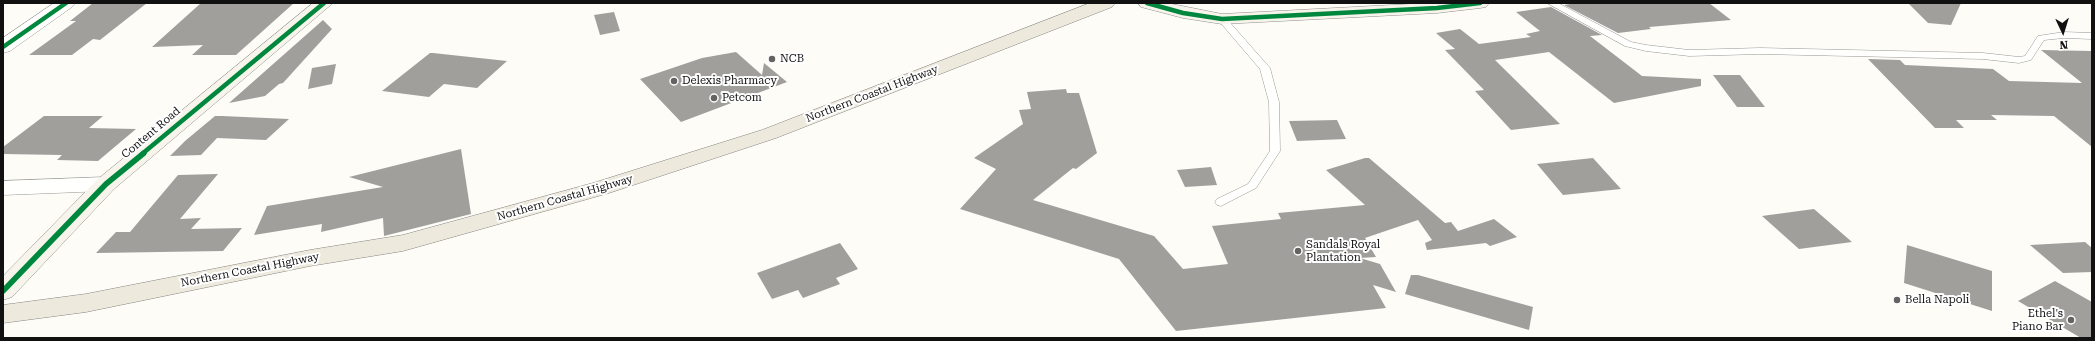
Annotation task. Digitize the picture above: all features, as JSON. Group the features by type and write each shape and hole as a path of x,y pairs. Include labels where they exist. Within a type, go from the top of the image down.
{"main road":[{"name":"Northern Coastal Highway","path":"3,314 86,303 310,258 403,243 579,194 769,134 1106,3"}],"street":[{"path":"3,47 66,3"},
{"name":"Content Road","path":"3,291 106,184 324,3"},
{"path":"1147,3 1183,13 1222,19 1437,8 1480,3"},
{"path":"3,188 106,184"}],"lane":[{"path":"1551,3 1628,44 1689,53 1760,51 1983,56 2019,60 2028,58 2041,38 2064,35 2092,36"},
{"path":"1221,202 1252,186 1275,151 1274,102 1265,68 1222,19"}],"building":[{"path":"93,3 147,3 100,40 93,39 72,55 29,55 76,21 70,21"},
{"path":"201,3 294,3 236,55 192,55 203,45 152,47"},
{"path":"1576,3 1709,3 1731,20 1649,27 1651,29 1618,33 1564,5"},
{"path":"1908,3 1961,3 1951,25 1928,23"},
{"path":"1551,7 1602,35 1590,36 1642,76 1701,79 1701,86 1614,103 1549,52 1495,60 1560,124 1511,130 1475,91 1484,90 1445,50 1455,49 1436,33 1460,29 1479,44 1531,37 1526,34 1540,31 1516,12"},
{"path":"614,12 620,31 600,35 594,15"},
{"path":"323,20 332,29 283,83 279,84 265,96 229,103"},
{"path":"2041,50 2092,51 2092,147 2054,116 1991,115 1997,120 1956,120 1964,128 1935,128 1868,59 1900,60 1905,65 1993,69 2009,81 2082,83"},
{"path":"736,52 762,75 764,63 787,82 681,122 640,79 702,58"},
{"path":"430,53 507,61 477,88 444,84 429,97 382,91"},
{"path":"336,64 332,84 308,89 312,68"},
{"path":"1713,75 1740,75 1765,107 1737,107"},
{"name":"Sandals Royal Plantation","path":"1066,89 1067,93 1079,93 1097,153 1076,169 1073,168 1033,200 1154,236 1183,269 1228,264 1212,226 1281,219 1278,213 1365,205 1326,170 1365,158 1369,158 1445,223 1451,222 1458,231 1494,219 1517,237 1490,246 1486,243 1427,250 1425,243 1432,240 1418,220 1365,238 1376,257 1360,258 1380,264 1396,292 1373,285 1386,308 1176,331 1119,259 960,209 996,169 974,158 1023,124 1019,110 1031,109 1027,92"},
{"path":"44,116 103,116 89,128 136,129 98,161 57,160 62,155 3,154 3,147"},
{"path":"215,116 289,119 266,140 217,138 201,155 170,156 185,141"},
{"path":"1337,120 1346,139 1297,141 1289,121"},
{"path":"461,149 471,214 384,236 383,218 321,232 322,224 254,235 267,206 383,187 349,177"},
{"path":"1593,158 1621,189 1563,195 1537,164"},
{"path":"1211,167 1217,185 1185,187 1177,170"},
{"path":"218,174 180,219 201,218 191,229 242,228 223,251 96,253 116,232 130,232 178,175"},
{"path":"1814,209 1852,242 1799,249 1762,216"},
{"path":"2085,242 2092,248 2092,272 2063,273 2030,245"},
{"path":"840,243 858,269 836,278 840,284 803,298 798,290 772,299 757,273"},
{"path":"1907,245 1992,271 1992,311 1904,283"},
{"path":"1411,275 1418,275 1533,307 1529,330 1405,294"},
{"name":"Ethel's Piano Bar","path":"2055,281 2092,302 2092,338 2081,338 2018,301"}],"cycle path":[{"path":"3,47 66,3"},
{"path":"3,291 106,184 324,3"},
{"path":"1147,3 1183,13 1222,19 1437,8 1480,3"}],"place":[{"name":"NCB","path":"772,59"},
{"name":"Delexis Pharmacy","path":"674,81"},
{"name":"Petcom","path":"714,98"},
{"name":"Sandals Royal Plantation","path":"1298,251"},
{"name":"Bella Napoli","path":"1897,300"},
{"name":"Ethel's Piano Bar","path":"2071,320"}]}
